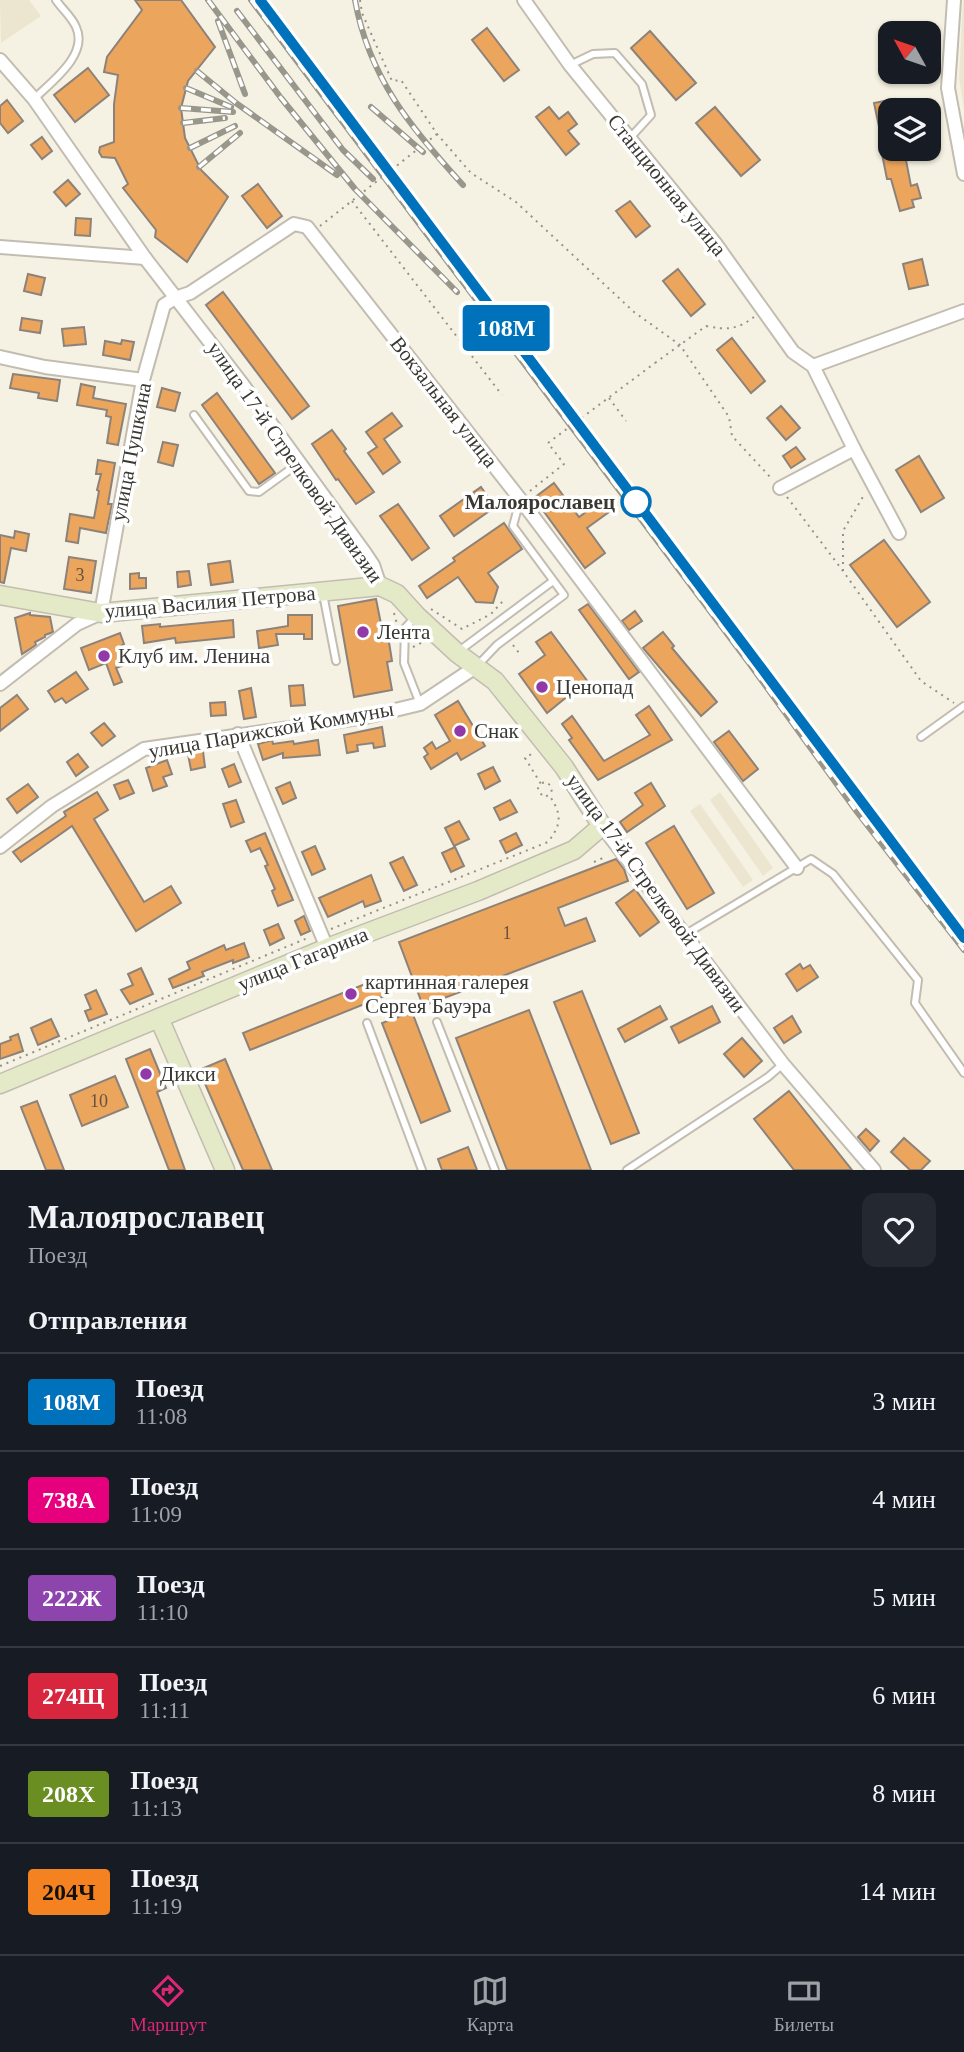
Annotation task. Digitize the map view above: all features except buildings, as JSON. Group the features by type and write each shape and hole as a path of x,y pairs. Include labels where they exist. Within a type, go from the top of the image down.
{"main road":[{"name":"улица Василия Петрова","path":"0,595 101,613 380,586"},
{"name":"улица 17-й Стрелковой Дивизии","path":"380,586 397,593 417,616 457,653 495,681 564,767 602,826"},
{"name":"улица Гагарина","path":"0,1084 327,948 478,891 574,850 602,826"},
{"path":"159,1018 225,1170"}],"street":[{"name":"Станционная улица","path":"524,0 570,65 715,243 793,352 813,366"},
{"path":"954,0 948,88 964,174"},
{"name":"улица 17-й Стрелковой Дивизии","path":"0,60 34,100 145,258 243,385 365,553 373,565 380,586"},
{"path":"175,298 190,293 294,224 307,228 311,233"},
{"name":"Вокзальная улица","path":"311,233 520,499 797,868"},
{"path":"0,247 145,258"},
{"name":"улица Пушкина","path":"101,613 144,380 164,306 175,298"},
{"path":"899,533 813,366 964,312"},
{"path":"0,357 46,367 144,380"},
{"path":"780,488 854,449"},
{"path":"0,684 77,624 101,613"},
{"name":"улица Парижской Коммуны","path":"0,847 52,806 144,749 366,717 420,704 477,666"},
{"path":"239,734 327,948"},
{"name":"улица 17-й Стрелковой Дивизии","path":"602,826 783,1064 874,1170"}],"lane":[{"path":"34,100 70,64 78,48 77,28 56,0"},
{"path":"570,65 593,54 615,53 642,84 652,115 629,139"},
{"path":"194,415 249,491 259,492 299,463"},
{"path":"477,666 496,645 564,596 513,526 520,499"},
{"path":"457,653 553,581"},
{"path":"323,592 336,661"},
{"path":"417,616 405,628 404,663 420,704"},
{"path":"921,737 962,707"},
{"path":"684,935 811,859 833,874 918,980 915,1003 964,1073"},
{"path":"437,1022 495,1170"},
{"path":"367,1023 422,1170"},
{"path":"627,1170 768,1077 783,1064"}],"path":[{"path":"360,0 362,13 392,81 401,80 437,134 471,173 516,202 634,312 680,345 729,417 732,436 780,488 844,571 921,681 962,707"},
{"path":"311,233 437,134"},
{"path":"352,201 502,395"},
{"path":"520,499 564,464 548,443 706,326 727,330 737,328 763,311"},
{"path":"609,398 626,421"},
{"path":"844,571 843,531 871,481"},
{"path":"404,651 420,644 449,622 462,629 491,614 503,601"},
{"path":"393,608 399,630"},
{"path":"541,784 545,782 550,785 552,792 549,795"},
{"path":"594,862 605,857"}],"shaded area":[{"path":"0,0 29,0 41,16 1,43"},
{"path":"964,0 964,109 959,78"},
{"path":"720,792 773,868 763,876 710,800"},
{"path":"700,804 753,880 743,887 690,811"}],"railway":[{"path":"208,0 281,98 355,189 457,292"},
{"path":"251,0 749,663 857,812 964,950"},
{"path":"355,0 370,54 382,78 410,122 463,185"},
{"path":"237,11 343,150 373,179"},
{"path":"218,21 245,94"},
{"path":"197,71 236,103 337,175"},
{"path":"186,88 231,107"},
{"path":"371,107 423,152"},
{"path":"181,108 233,112"},
{"path":"183,123 225,118"},
{"path":"190,148 235,126"},
{"path":"199,167 240,133"}],"train":[{"name":"108М","path":"260,0 964,938"}],"place":[{"name":"Малоярославец","path":"636,502"},
{"name":"Лента","path":"363,632"},
{"name":"Клуб им. Ленина","path":"104,656"},
{"name":"Ценопад","path":"542,687"},
{"name":"Снак","path":"460,731"},
{"name":"картинная галерея Сергея Бауэра","path":"351,994"},
{"name":"Дикси","path":"146,1074"}]}
